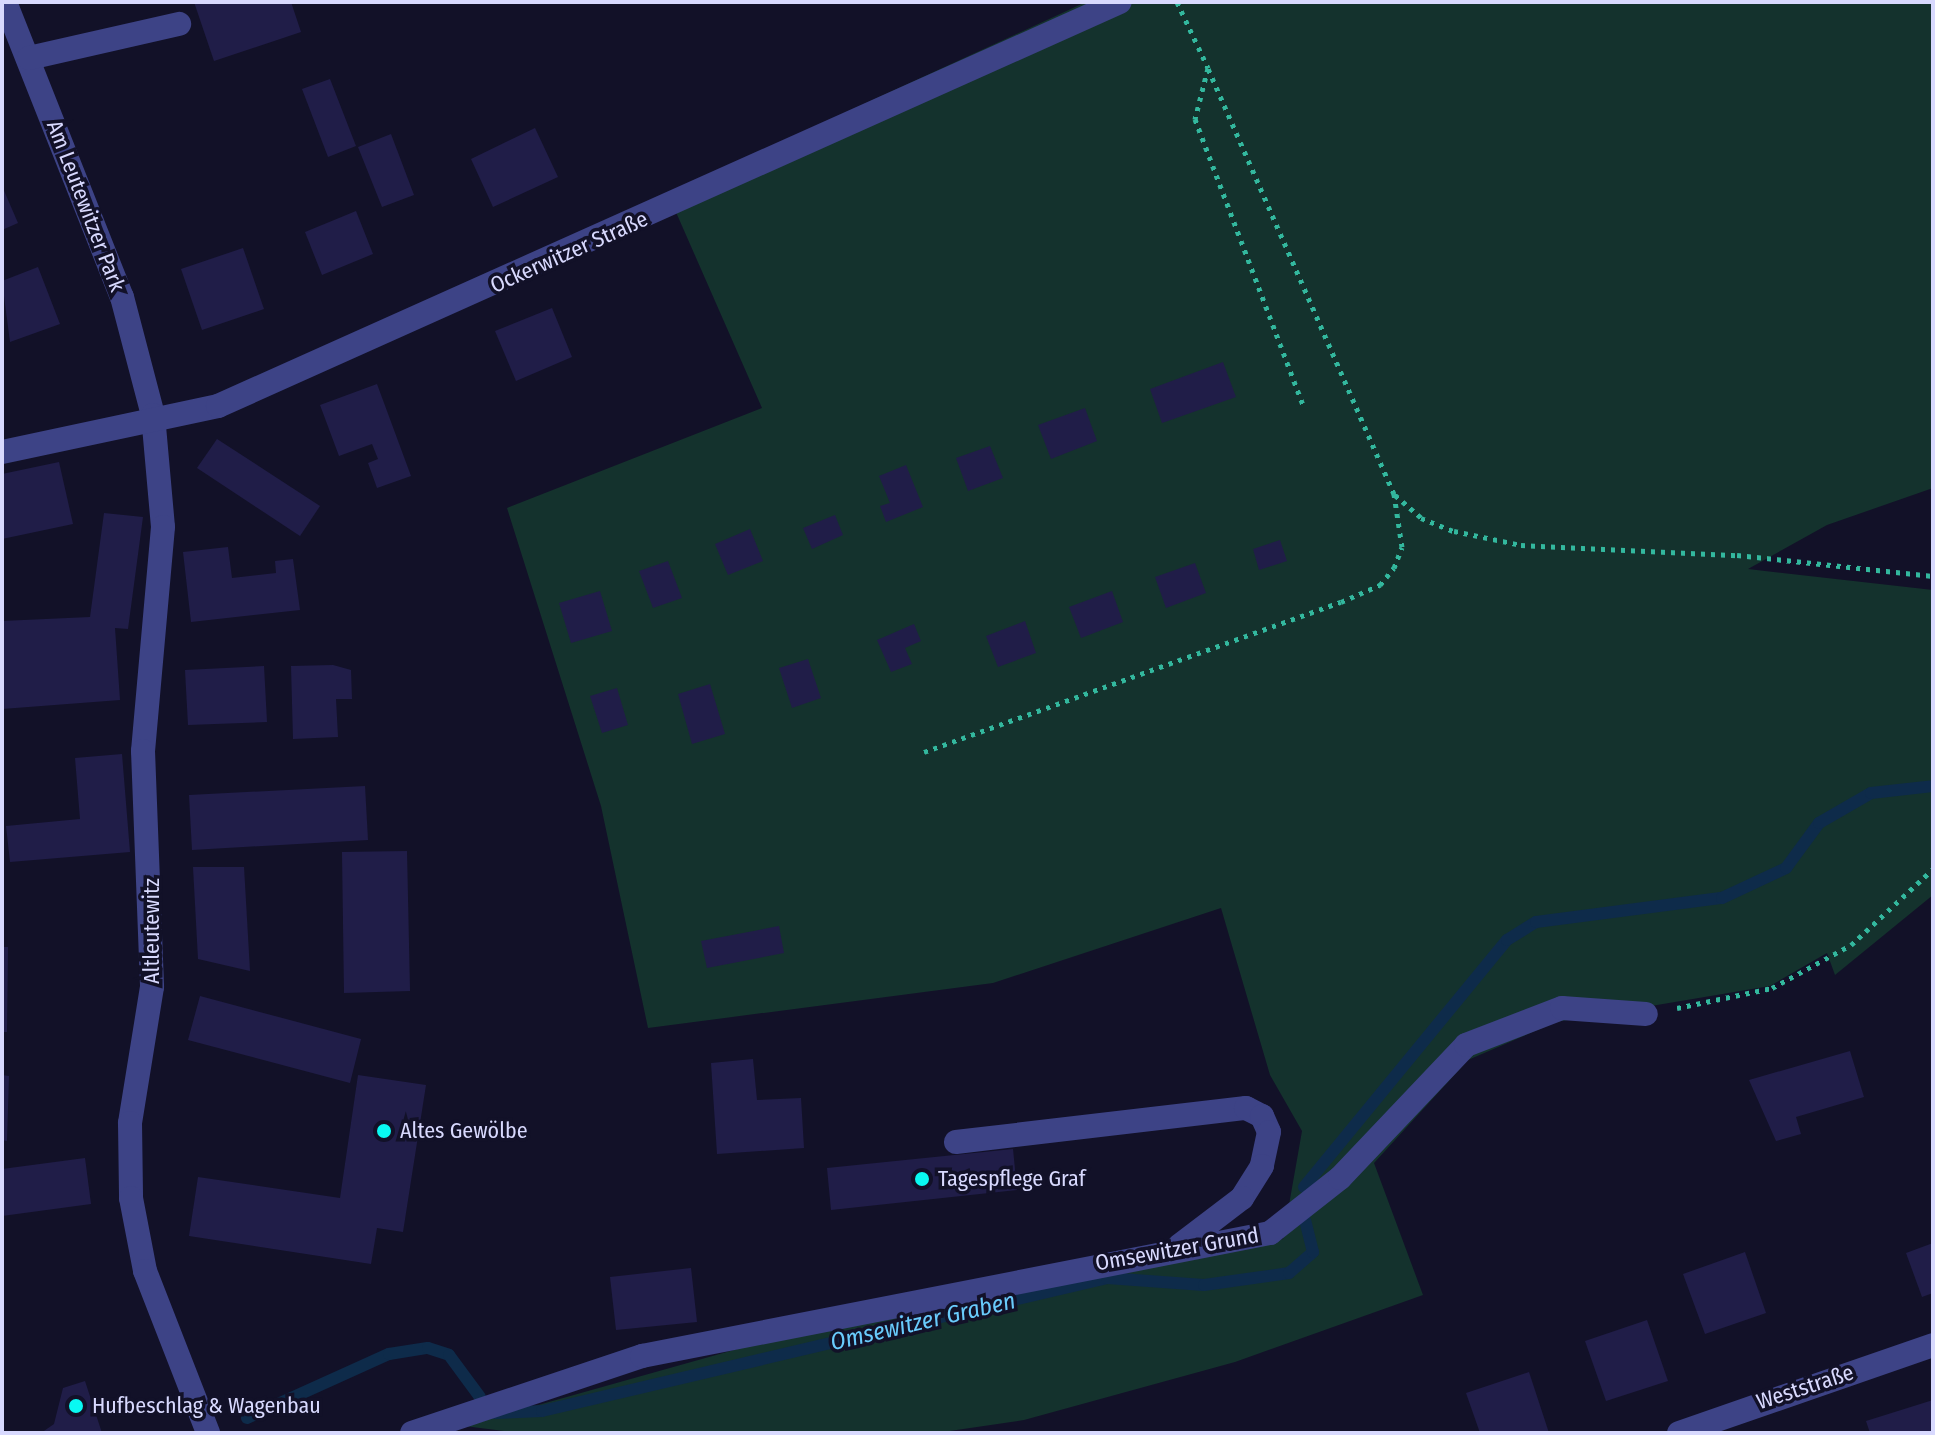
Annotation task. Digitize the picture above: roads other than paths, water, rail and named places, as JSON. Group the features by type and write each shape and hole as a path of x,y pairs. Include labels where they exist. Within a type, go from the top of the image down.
{"street":[{"name":"Am Leutewitzer Park","path":"5,2 122,297 153,415"},
{"name":"Ockerwitzer Straße","path":"2,452 153,415 218,406 1120,2"},
{"path":"29,58 179,24"},
{"name":"Altleutewitz","path":"153,415 163,527 143,751 152,987 130,1123 131,1198 145,1271 208,1433"},
{"name":"Omsewitzer Grund","path":"412,1433 642,1356 1270,1233 1340,1178 1466,1045 1562,1008 1646,1014"},
{"path":"956,1142 1246,1108 1262,1116 1269,1132 1262,1166 1242,1198 1174,1250"},
{"name":"Weststraße","path":"1679,1433 1933,1345"}],"waterway":[{"name":"Omsewitzer Graben","path":"1304,1187 1507,940 1536,922 1722,898 1786,868 1819,823 1871,793 1933,786"},
{"name":"Omsewitzer Graben","path":"495,1413 542,1411 1107,1278 1204,1285 1289,1273 1313,1252 1305,1221"},
{"name":"Omsewitzer Graben","path":"247,1418 389,1354 428,1348 449,1355 480,1397"}],"place":[{"name":"Altes Gewölbe","path":"384,1131"},
{"name":"Tagespflege Graf","path":"922,1179"},
{"name":"Hufbeschlag & Wagenbau","path":"76,1406"}]}
